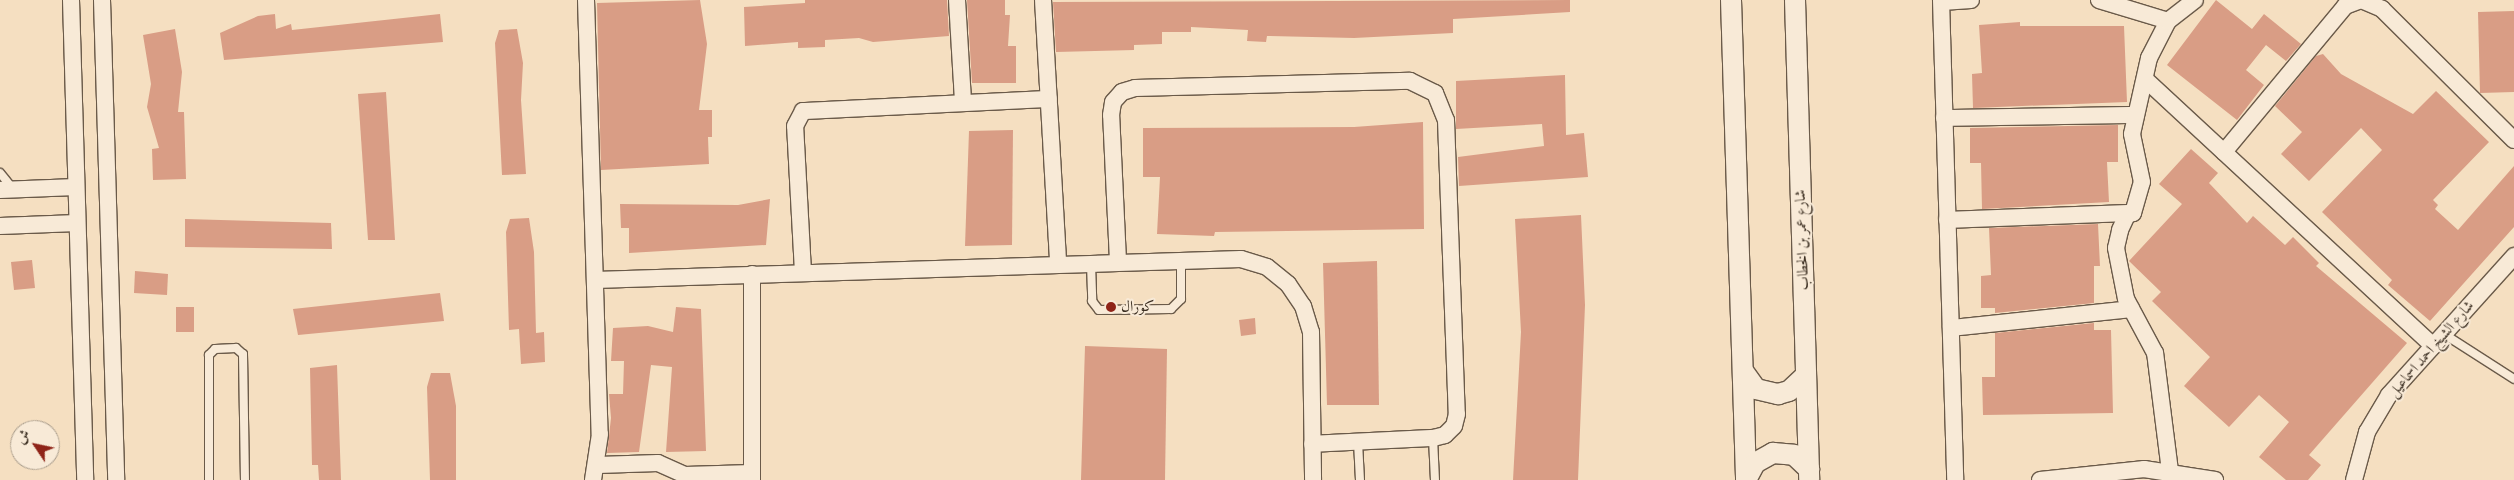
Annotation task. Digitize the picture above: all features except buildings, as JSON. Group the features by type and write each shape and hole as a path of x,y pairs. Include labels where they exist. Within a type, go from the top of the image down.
{"street":[{"path":"70,0 85,480"},
{"path":"102,0 116,480"},
{"path":"586,0 595,280 595,472 658,462 685,475 752,476 752,274"},
{"path":"957,0 963,102"},
{"path":"1043,0 1058,262"},
{"name":"شارع عمر بن الخطاب","path":"1795,0 1809,474"},
{"path":"1955,480 1942,1 1971,0"},
{"path":"2099,0 2168,21"},
{"path":"2133,214 2142,182 2132,134 2148,58 2168,21 2195,0"},
{"path":"2224,152 2345,6 2361,0 2382,9 2514,140"},
{"path":"1731,1 1746,480"},
{"path":"2145,79 2224,152 2438,340"},
{"path":"1118,260 1111,116 1113,102 1122,92 1135,88 1410,80 1423,85 1439,99 1446,120 1457,414 1454,426 1445,435 1433,438 1312,444"},
{"path":"803,272 797,117 812,109 1049,99"},
{"path":"1944,118 2136,115"},
{"path":"7,190 76,187"},
{"path":"1947,220 2133,214"},
{"path":"2133,214 2127,215 2120,230 2116,248 2119,274 2131,309 2155,353 2170,471"},
{"path":"0,226 77,223"},
{"name":"شارع الشيخ احمد اسماعيل","path":"2354,480 2367,432 2389,395 2514,256"},
{"path":"595,280 1118,260 1241,259 1267,267 1288,284 1303,306 1311,332 1313,480"},
{"path":"1952,328 2131,309"},
{"path":"1743,371 1756,389 1778,394 1789,391 1806,375"},
{"path":"1746,480 1755,463 1773,453 1794,456 1809,474"},
{"path":"2040,480 2144,469 2170,471 2215,480"}],"lane":[{"path":"0,173 7,190"},
{"path":"1090,262 1092,301 1099,310 1171,309 1180,299 1181,260"},
{"path":"2438,340 2514,379"},
{"path":"209,480 208,355 215,349 236,348 244,354 245,480"},
{"path":"1433,438 1435,480"},
{"path":"1358,442 1360,480"}],"place":[{"name":"كورال","path":"1111,307"}]}
